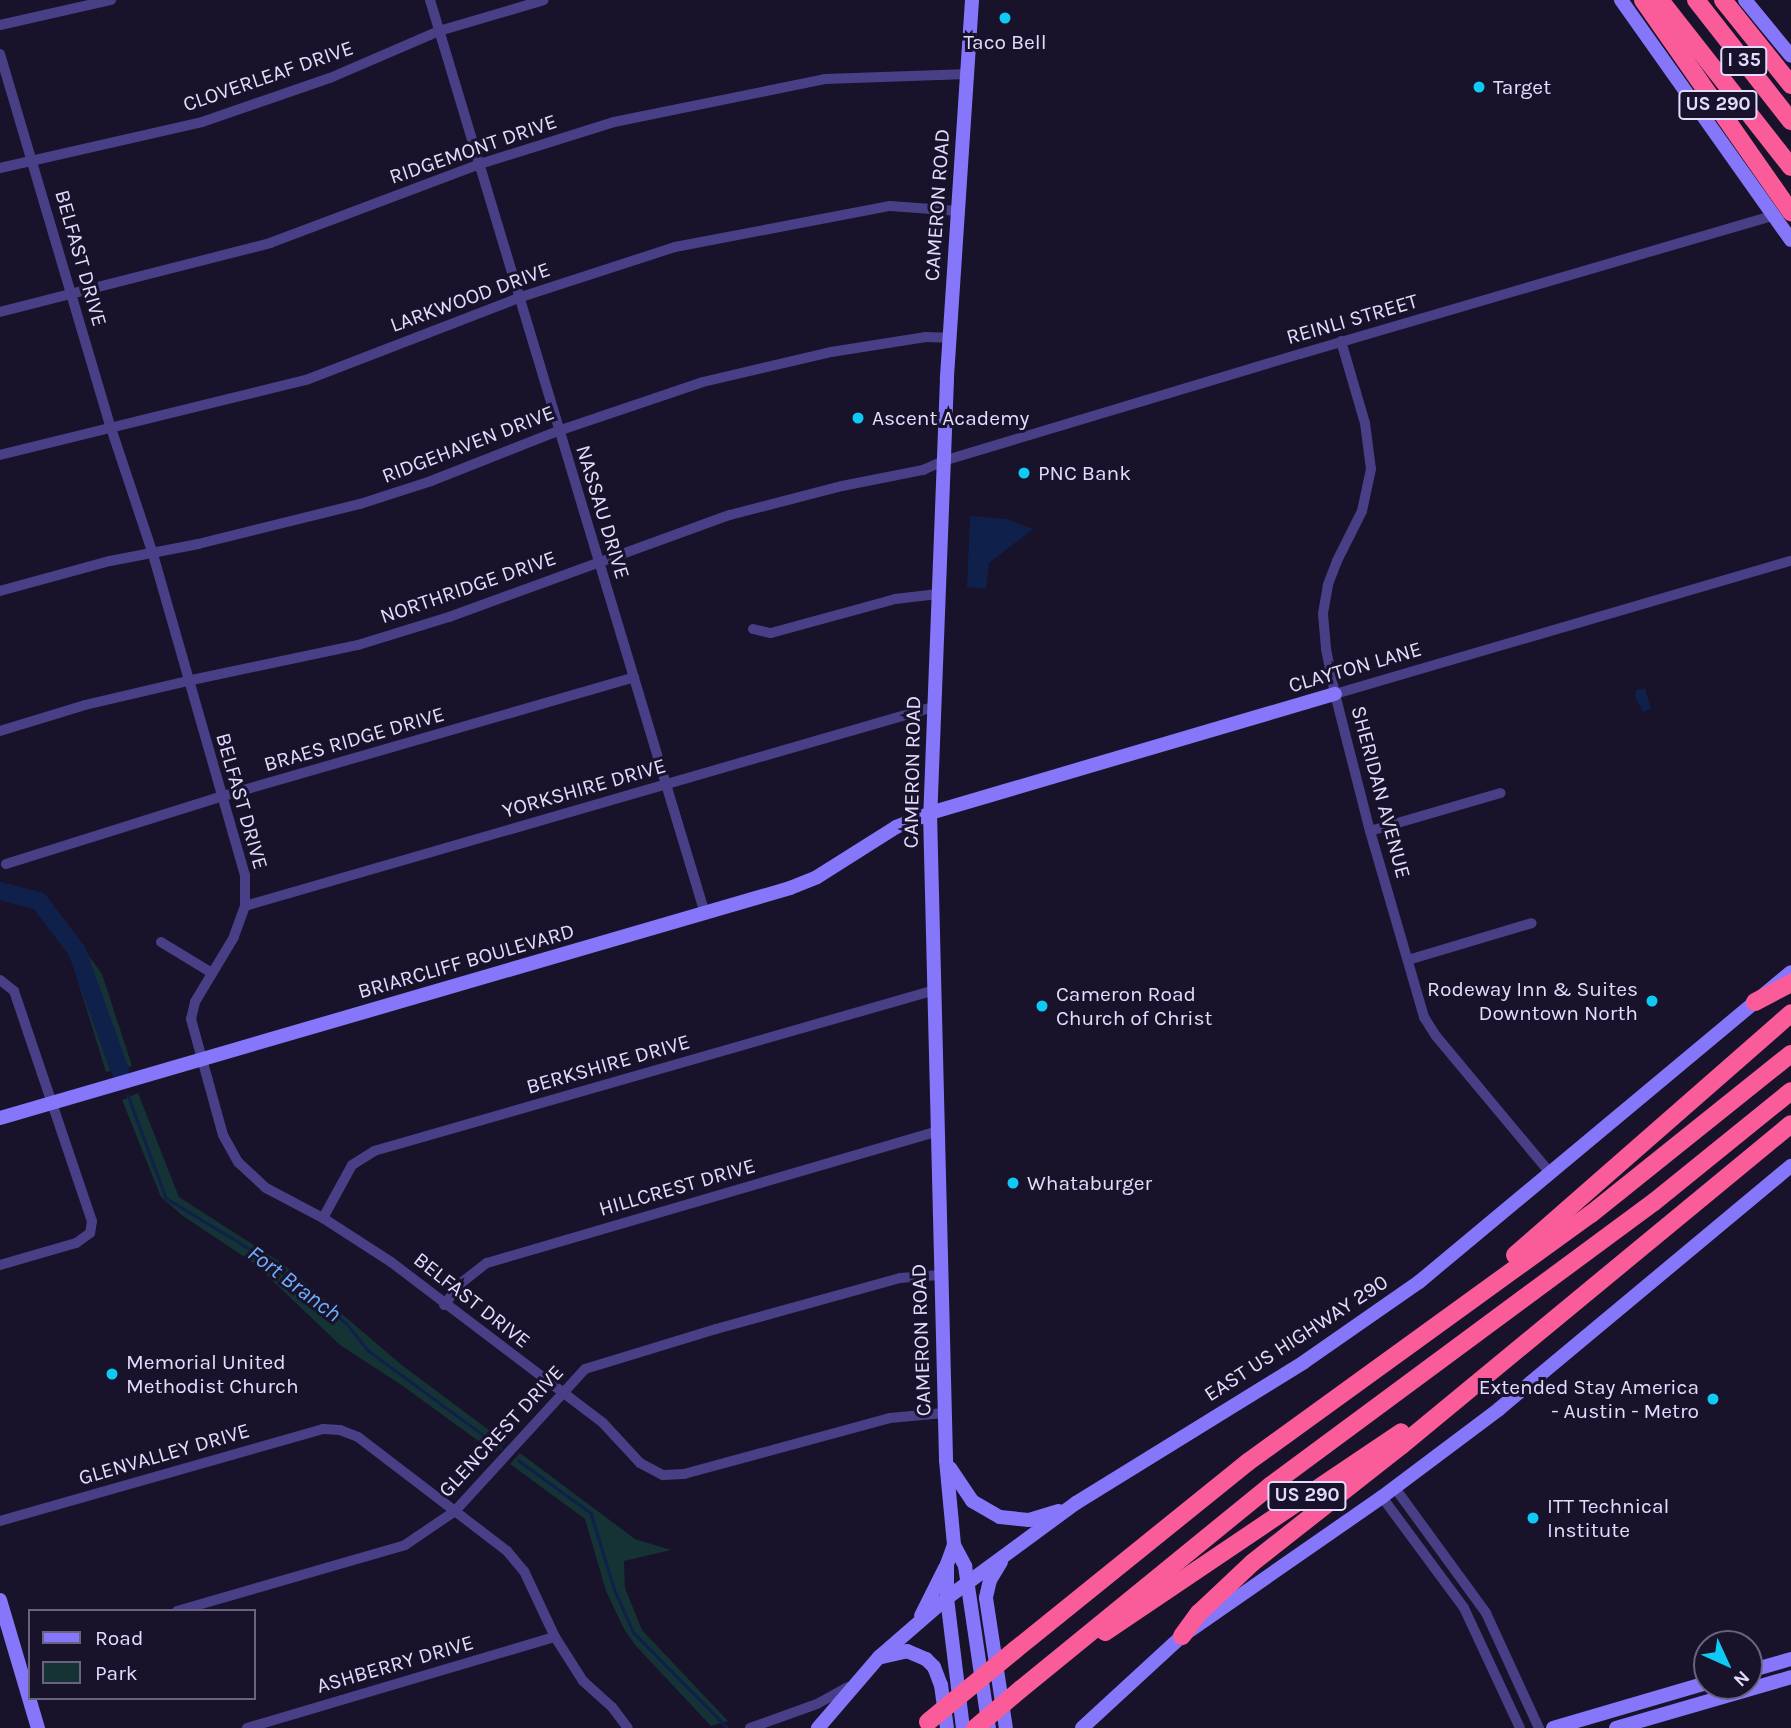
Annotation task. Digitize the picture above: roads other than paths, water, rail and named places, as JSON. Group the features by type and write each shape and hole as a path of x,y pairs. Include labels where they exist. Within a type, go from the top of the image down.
{"highway":[{"name":"US 290","path":"1643,0 1791,212"},
{"name":"I 35","path":"1660,0 1791,167"},
{"name":"I 35","path":"1696,0 1791,121"},
{"name":"US 290","path":"1723,0 1791,85"},
{"path":"1755,1002 1791,983"},
{"name":"US 290","path":"925,1725 1237,1470 1409,1345 1580,1201 1791,1013"},
{"path":"1409,1345 1591,1214 1791,1054"},
{"path":"1060,1658 1270,1486 1517,1305 1697,1168 1791,1091"},
{"name":"US 290","path":"975,1728 1060,1658 1124,1621 1381,1446 1547,1324 1791,1122"},
{"path":"1697,1168 1791,1122"},
{"path":"1182,1636 1199,1613 1252,1563 1402,1445 1547,1324"}],"main road":[{"name":"CAMERON ROAD","path":"972,0 949,338 930,814 946,1461 954,1545 965,1566 989,1728"},
{"path":"1621,0 1791,240"},
{"path":"1745,0 1791,56"},
{"name":"CLAYTON LANE","path":"930,814 1335,694"},
{"name":"BRIARCLIFF BOULEVARD","path":"0,1118 705,914 817,877 872,840 930,814"},
{"name":"EAST US HIGHWAY 290","path":"818,1728 879,1657 947,1598 1076,1503 1376,1314 1457,1252 1791,972"},
{"path":"1082,1728 1182,1636 1395,1488 1519,1393 1791,1166"},
{"path":"946,1461 962,1490 972,1501 1000,1517 1029,1521 1076,1503"},
{"name":"CAMERON ROAD","path":"954,1545 947,1564 947,1598 963,1728"},
{"path":"1004,1558 990,1580 986,1598 1006,1728"},
{"path":"916,1624 947,1564"},
{"path":"0,1600 23,1655 28,1679"},
{"path":"879,1657 907,1651 919,1655 934,1667 941,1685 947,1728"},
{"path":"1763,1667 1791,1659"},
{"path":"1770,1665 1775,1681"},
{"path":"1616,1728 1791,1677"},
{"path":"1553,1728 1693,1687"},
{"path":"32,1700 38,1728"}],"street":[{"path":"0,25 111,0"},
{"name":"NASSAU DRIVE","path":"430,0 705,914"},
{"name":"CLOVERLEAF DRIVE","path":"0,168 32,159 117,144 202,121 330,78 439,31 544,0"},
{"name":"BELFAST DRIVE","path":"0,54 110,425 152,551 187,681 245,876 245,906 234,937 195,1002 191,1019 223,1135 238,1161 266,1188 323,1218 391,1262 444,1305 603,1423 640,1463 663,1475 684,1474 890,1418 944,1413"},
{"name":"RIDGEMONT DRIVE","path":"0,312 270,243 480,164 614,122 825,79 968,74"},
{"name":"LARKWOOD DRIVE","path":"0,455 110,425 306,380 521,297 688,245 890,206 959,211"},
{"name":"REINLI STREET","path":"943,461 1341,341 1773,216"},
{"name":"RIDGEHAVEN DRIVE","path":"0,591 152,551 198,544 360,504 431,481 558,431 703,382 831,352 926,337 949,338"},
{"name":"SHERIDAN AVENUE","path":"1341,341 1365,423 1371,470 1362,511 1333,573 1323,614 1326,649 1335,694 1370,831 1431,1030 1551,1174"},
{"name":"NORTHRIDGE DRIVE","path":"0,731 85,705 358,645 449,617 730,514 842,486 923,470 943,461"},
{"name":"CLAYTON LANE","path":"1335,694 1791,561"},
{"path":"753,629 771,633 895,598 938,594"},
{"name":"BRAES RIDGE DRIVE","path":"6,864 223,796 634,677"},
{"name":"YORKSHIRE DRIVE","path":"245,906 933,706"},
{"path":"1370,831 1501,793"},
{"path":"1408,960 1532,923"},
{"path":"161,942 212,973"},
{"path":"0,1265 76,1243 90,1233 92,1221 14,991 3,981"},
{"name":"BERKSHIRE DRIVE","path":"323,1218 352,1166 374,1151 935,990"},
{"name":"HILLCREST DRIVE","path":"444,1305 461,1283 487,1263 937,1131"},
{"name":"GLENCREST DRIVE","path":"184,1609 405,1545 455,1511 562,1392 585,1370 605,1361 900,1278 940,1275"},
{"name":"GLENVALLEY DRIVE","path":"0,1521 323,1429 340,1430 358,1437 455,1511"},
{"path":"1395,1488 1486,1613 1539,1728"},
{"path":"1382,1497 1470,1619 1520,1728"},
{"path":"455,1511 507,1551 524,1571 555,1637 583,1681 612,1707 628,1728"},
{"path":"1470,1619 1486,1613"},
{"name":"ASHBERRY DRIVE","path":"247,1728 555,1637"},
{"path":"755,1728 817,1704 855,1683"}],"water":[{"path":"970,516 1006,519 1033,529 989,563 986,589 967,587"},
{"path":"1645,688 1651,709 1643,712 1635,696 1636,690"}],"waterway":[{"name":"Fort Branch","path":"0,891 39,901 77,951 120,1071"},
{"name":"Fort Branch","path":"128,1095 166,1198 270,1261 346,1323 369,1351 501,1448"},
{"name":"Fort Branch","path":"518,1460 591,1513 615,1591 634,1633 728,1728"}],"place":[{"name":"Taco Bell","path":"1005,18"},
{"name":"Target","path":"1479,87"},
{"name":"Ascent Academy","path":"858,418"},
{"name":"PNC Bank","path":"1024,473"},
{"name":"Rodeway Inn & Suites Downtown North","path":"1652,1001"},
{"name":"Cameron Road Church of Christ","path":"1042,1006"},
{"name":"Whataburger","path":"1013,1183"},
{"name":"Memorial United Methodist Church","path":"112,1374"},
{"name":"Extended Stay America - Austin - Metro","path":"1713,1399"},
{"name":"ITT Technical Institute","path":"1533,1518"}]}
